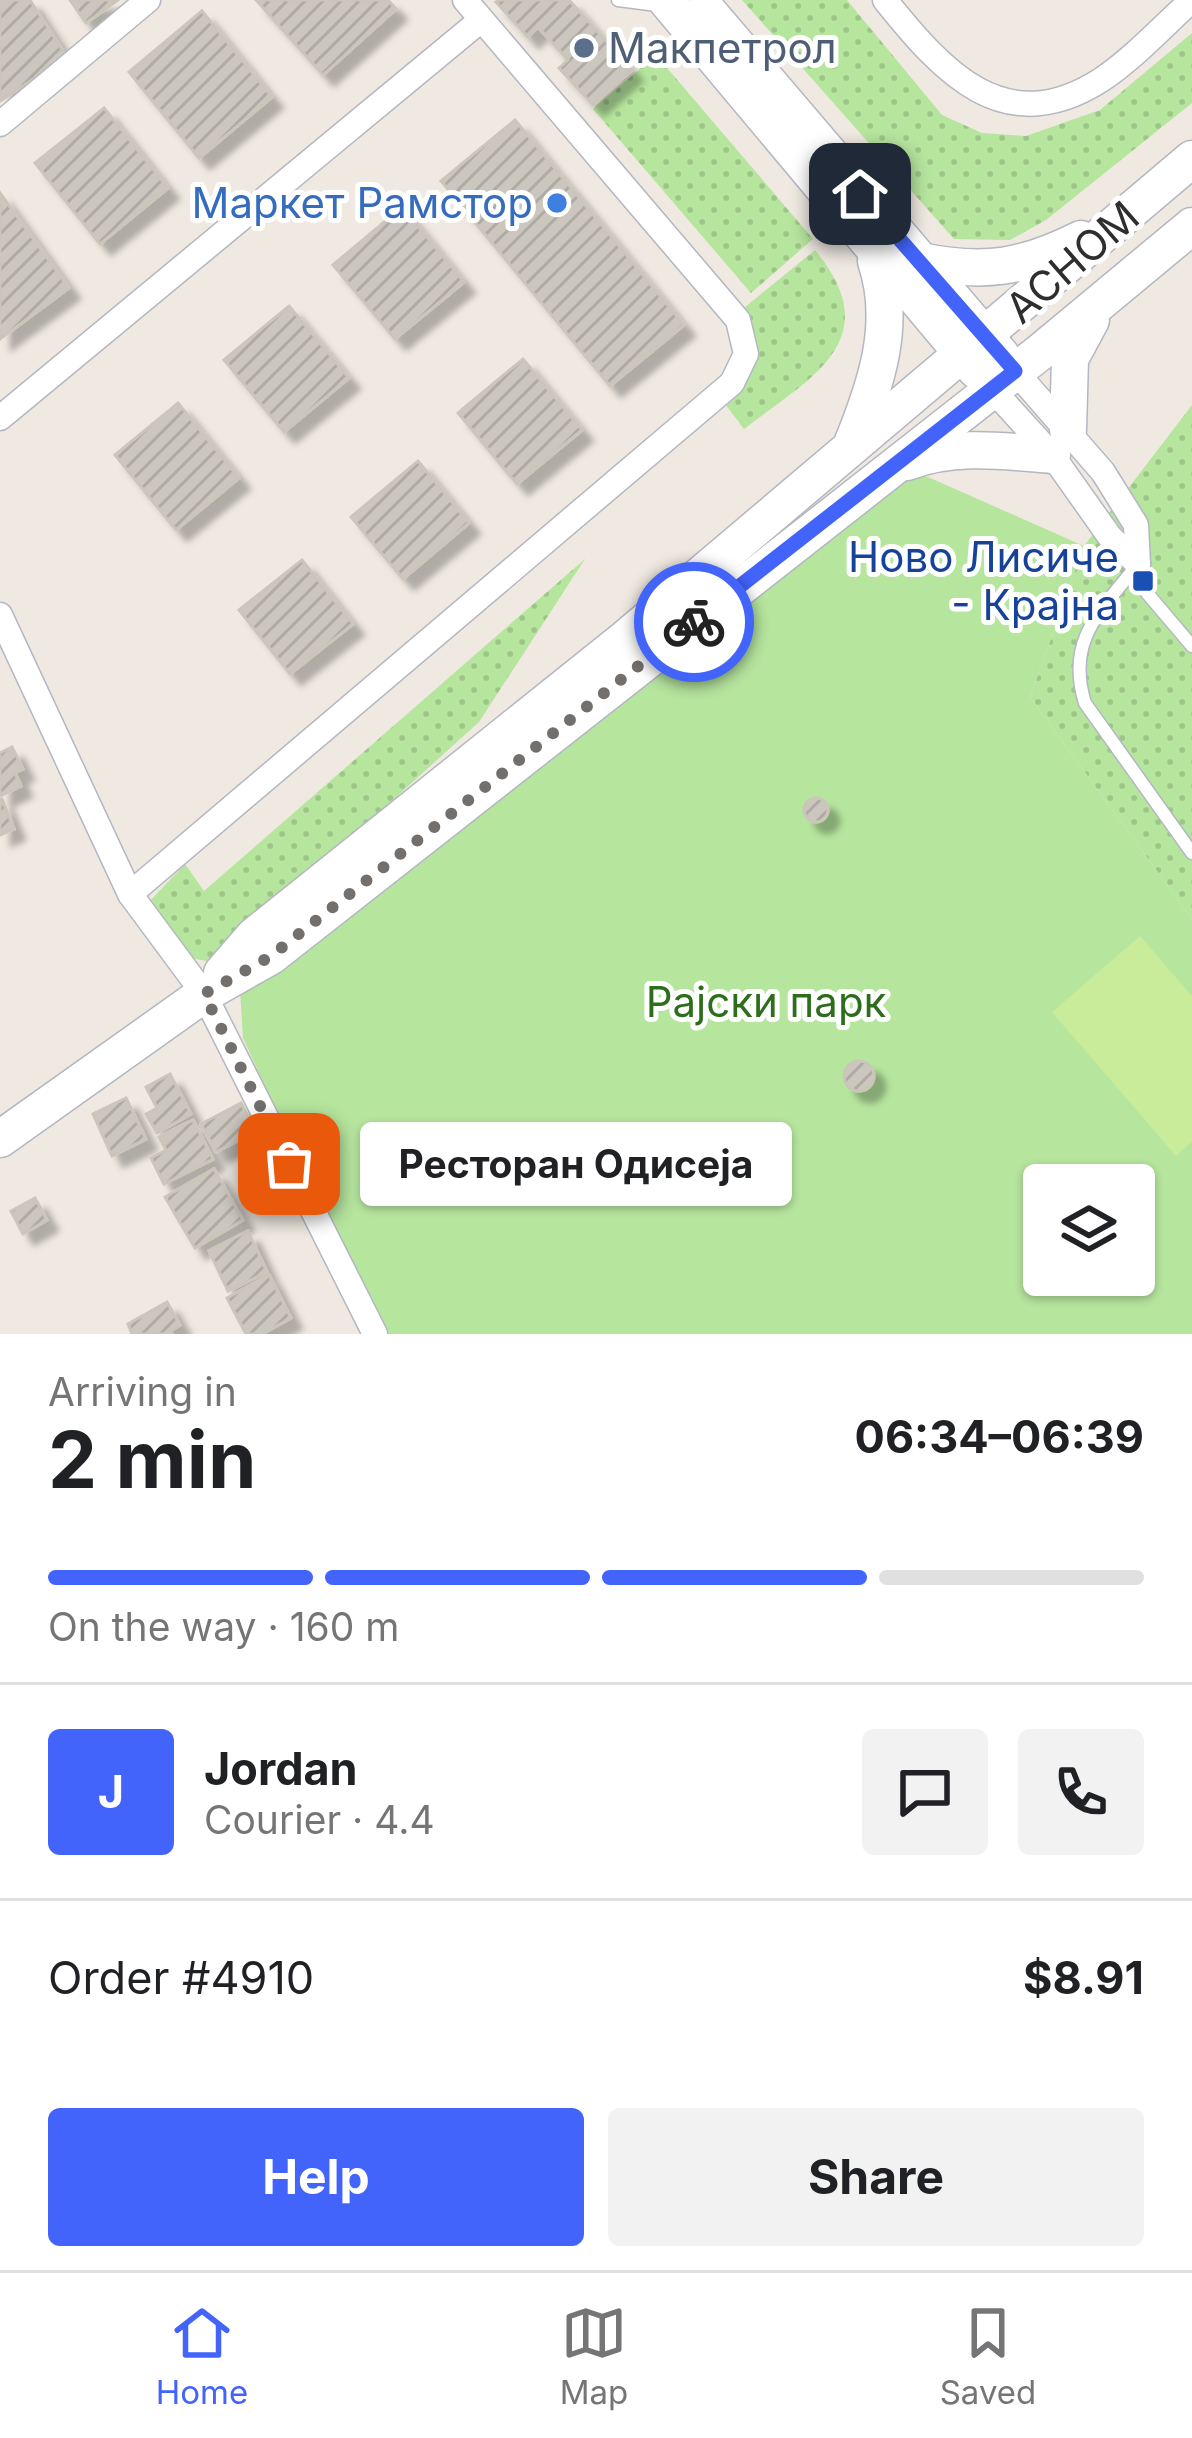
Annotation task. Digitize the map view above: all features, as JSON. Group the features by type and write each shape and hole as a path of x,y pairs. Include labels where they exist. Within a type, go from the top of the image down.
{"street":[{"path":"0,124 148,0"},
{"path":"886,0 930,56 964,84 1018,104 1051,101 1100,80 1192,0"},
{"path":"679,2 863,236 974,346 1060,443 1103,472 1136,525 1138,564"},
{"path":"679,2 920,261 974,346"},
{"path":"0,418 473,10 738,320 746,354 732,383 130,894"},
{"name":"АСНОМ","path":"204,994 254,936 626,638 1192,159"},
{"path":"920,261 965,269 1015,265 1047,256 1117,222"},
{"name":"АСНОМ","path":"204,994 271,956 1110,296 1192,226"},
{"path":"850,448 876,384 887,296 863,236"},
{"path":"1060,443 1070,358 1082,332 1110,296"},
{"path":"887,470 931,452 1060,443"},
{"path":"0,615 130,894 204,994 374,1334"},
{"path":"0,1139 204,994"}],"lane":[{"path":"618,0 679,2"},
{"path":"1138,564 1147,592 1192,646"},
{"path":"1138,564 1106,600 1087,632 1077,664 1079,685 1095,719 1192,854"}],"green space":[{"path":"742,0 847,0 942,115 982,133 1026,136 1100,110 1192,33 1192,103 1046,220 1010,240 954,239"},
{"path":"656,55 813,239 751,293 593,109"},
{"path":"815,250 836,281 845,309 843,332 815,373 744,429 725,404 742,382 751,359 745,307"},
{"path":"1192,405 1192,919 1030,697 1084,546"},
{"name":"Рајски парк","path":"903,466 1084,546 1030,697 1192,919 1192,1334 378,1334 243,1038 240,990"},
{"path":"585,559 479,722 215,961 190,957 173,944 148,903 185,864 204,891"},
{"path":"1140,936 1192,996 1192,1142 1176,1156 1052,1012"}],"building":[{"path":"0,0 30,0 67,57 0,101"},
{"path":"70,0 118,0 86,23"},
{"path":"256,0 388,0 396,9 323,75"},
{"name":"Макпетрол","path":"569,0 632,70 593,105 559,68 568,60 538,27 528,37 496,2"},
{"path":"202,11 272,97 199,158 129,72"},
{"path":"104,108 168,188 100,244 35,163"},
{"path":"515,120 684,325 610,386 441,181"},
{"path":"0,193 69,288 0,339"},
{"path":"402,207 464,282 395,339 333,265"},
{"path":"289,306 349,378 284,432 224,360"},
{"path":"523,359 582,430 517,484 458,413"},
{"path":"178,403 239,478 176,530 115,455"},
{"path":"418,461 469,523 403,579 351,517"},
{"path":"302,560 353,624 290,674 239,610"},
{"path":"12,747 23,769 15,773 21,786 0,796 0,753"},
{"path":"816,798 828,810 816,822 804,810"},
{"path":"0,800 14,829 0,835"},
{"path":"859,1061 870,1065 874,1076 870,1087 859,1091 848,1087 844,1076 848,1065"},
{"path":"170,1074 191,1114 157,1133 146,1114 157,1108 146,1087"},
{"path":"126,1098 146,1139 112,1156 93,1114"},
{"path":"241,1103 256,1131 216,1152 201,1124"},
{"path":"193,1120 213,1159 164,1184 151,1158 166,1150 159,1137"},
{"path":"524,1144 533,1153 524,1162 515,1153"},
{"path":"214,1169 243,1220 195,1248 165,1197"},
{"path":"35,1198 47,1220 23,1234 11,1211"},
{"path":"248,1231 267,1272 228,1291 209,1251"},
{"path":"269,1275 291,1318 262,1334 246,1334 227,1298"},
{"path":"167,1302 180,1325 172,1334 132,1334 128,1324"}],"way so far":[{"path":"289,1164 204,994 271,956 694,622"}],"place":[{"name":"Макпетрол","path":"584,48"},
{"name":"Маркет Рамстор","path":"557,203"},
{"name":"Ново Лисиче - Крајна","path":"1143,581"},
{"name":"Ресторан Одисеја","path":"289,1164"}],"route":[{"path":"694,622 1015,371 860,194"}]}
